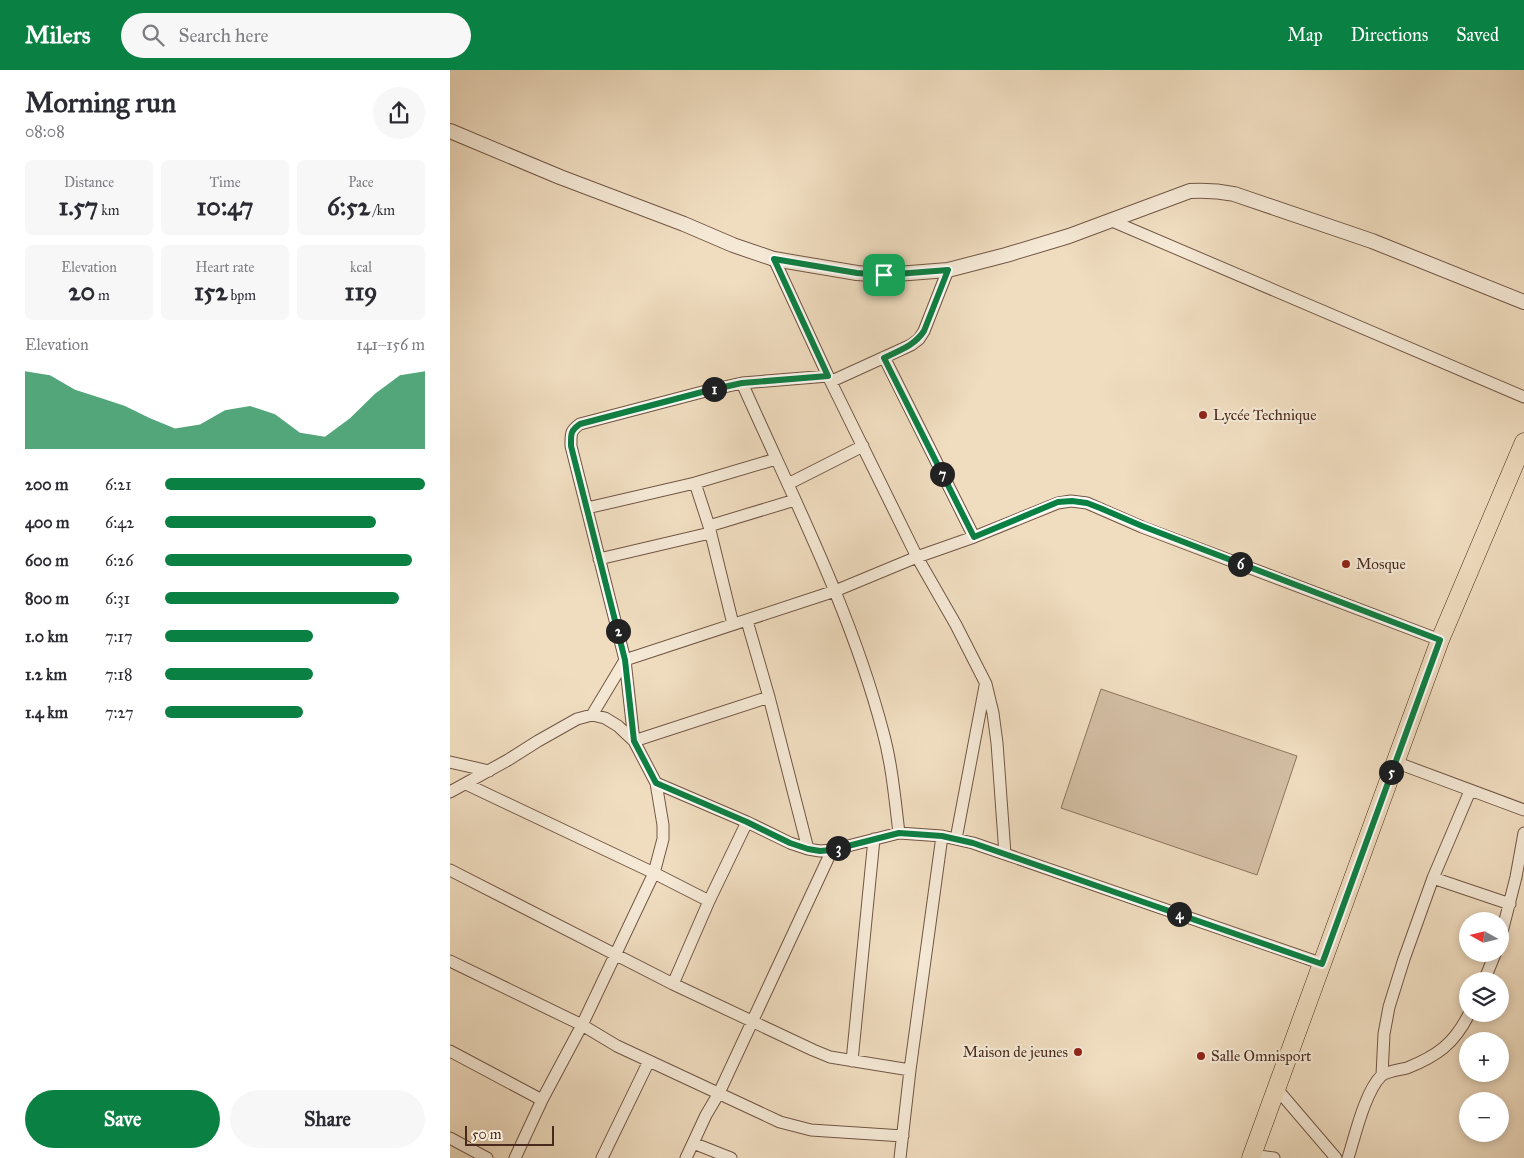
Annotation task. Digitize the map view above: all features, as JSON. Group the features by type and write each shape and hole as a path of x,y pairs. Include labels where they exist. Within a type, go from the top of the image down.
{"main road":[{"path":"1252,1156 1440,640 1524,442"}],"street":[{"path":"450,131 560,177 684,224 733,245 774,259 857,273 884,275 948,270 1069,236 1190,191 1218,190 1372,241 1524,302"},
{"path":"1112,221 1524,397"},
{"path":"774,259 917,556 956,625 986,684 993,712 997,743 1005,854"},
{"path":"634,741 625,660 571,446 573,428 580,424 742,383 830,378 884,358 919,339 924,331 948,270"},
{"path":"884,358 974,537"},
{"path":"742,383 835,591 864,668 884,733 899,833"},
{"path":"788,484 863,446"},
{"path":"587,508 695,483 776,459"},
{"path":"695,483 710,530 733,624"},
{"path":"598,558 710,530 795,500"},
{"path":"592,715 625,660 835,591 917,556 974,537 1058,502 1087,503 1151,530 1440,640"},
{"path":"747,621 769,697 808,849"},
{"path":"956,840 986,684"},
{"path":"634,741 769,697"},
{"path":"450,792 577,719 592,715 605,718 618,726 634,741 656,783 663,825 663,839 654,873 582,1025 542,1100 515,1158"},
{"path":"450,762 489,771"},
{"path":"1395,762 1524,810"},
{"path":"656,783 747,822 790,843 808,849 832,850 899,833 942,836 1005,854 1322,964"},
{"path":"466,784 709,901"},
{"path":"1348,1158 1371,1092 1382,1075 1384,1034 1389,1007 1404,959 1433,878 1470,791"},
{"path":"673,984 709,901 747,822"},
{"path":"1508,912 1524,833"},
{"path":"900,1158 942,836"},
{"path":"852,1061 874,839"},
{"path":"686,1158 706,1115 719,1093 832,850"},
{"path":"450,870 673,984 813,1050 830,1057 910,1070"},
{"path":"1433,878 1510,904"},
{"path":"450,961 582,1025 598,1036 649,1061 780,1122 797,1128 821,1131 903,1136"},
{"path":"1382,1075 1406,1068 1431,1057 1449,1044 1464,1022"},
{"path":"450,1051 542,1100"},
{"path":"602,1158 649,1061"},
{"path":"1277,1089 1336,1158"},
{"path":"450,1138 487,1158"},
{"path":"694,1143 731,1158"},
{"path":"1252,1156 1274,1158"}],"shaded area":[{"path":"1101,689 1297,756 1257,875 1061,808"}],"place":[{"name":"Lycée Technique","path":"1203,415"},
{"name":"Mosque","path":"1346,564"},
{"name":"Maison de jeunes","path":"1078,1052"},
{"name":"Salle Omnisport","path":"1201,1056"}],"route":[{"path":"774,259 857,273 884,275 948,270 924,331 919,339 884,358 974,537 1058,502 1087,503 1142,526 1440,640 1322,964 973,843 942,836 899,833 832,850 808,849 790,843 747,822 656,783 634,741 625,660 571,446 573,428 580,424 742,383 828,376 774,259"}]}
